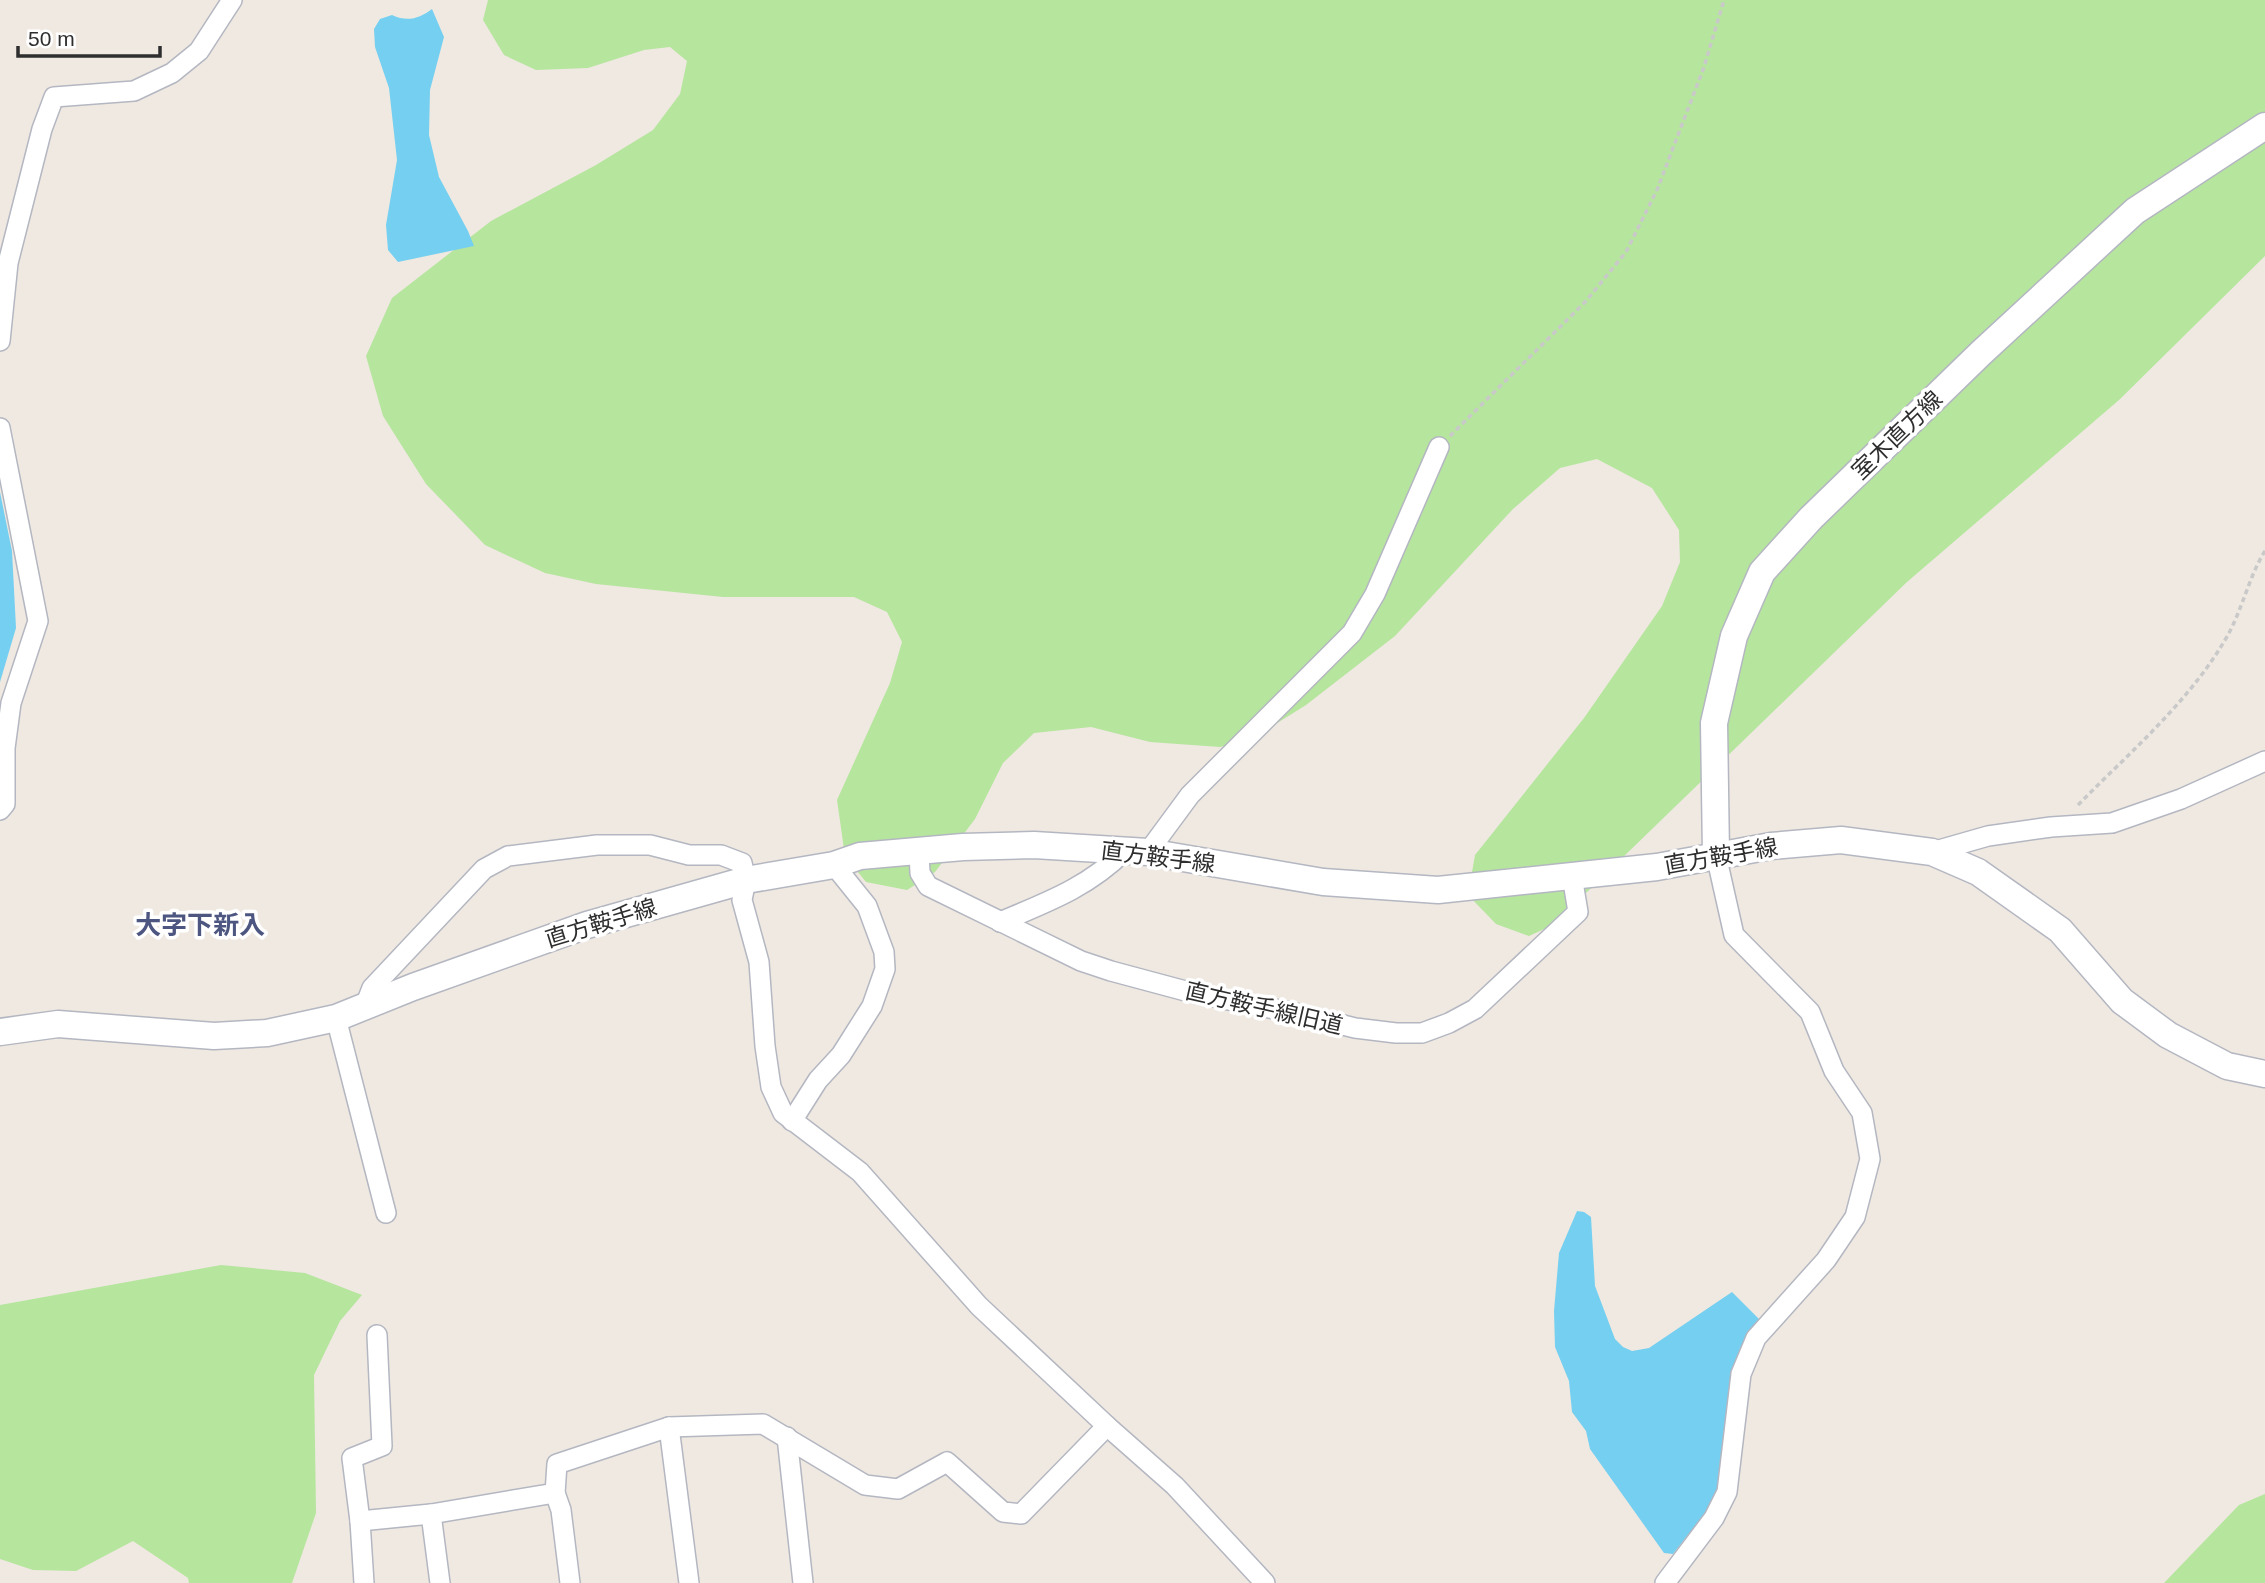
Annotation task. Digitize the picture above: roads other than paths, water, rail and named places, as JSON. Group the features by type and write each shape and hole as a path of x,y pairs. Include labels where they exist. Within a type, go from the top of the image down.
{"main road":[{"name":"室木直方線","path":"1716,855 1714,723 1734,636 1762,572 1811,518 1981,353 2135,211 2265,126"},
{"name":"直方鞍手線","path":"0,1032 58,1024 214,1036 267,1033 336,1018 587,925 746,880 834,865 860,856 963,847 1034,845 1136,851 1323,882 1438,890 1657,867 1771,846 1841,840 1932,852 1978,872 2060,930 2122,1001 2168,1035 2227,1066 2265,1074"}],"street":[{"path":"0,341 8,263 42,129 54,97 134,91 172,74 199,51 232,0"},
{"path":"0,428 38,621 11,703 5,748 5,804 0,810"},
{"path":"1000,922 1069,892 1136,851 1352,633 1375,594 1439,447"},
{"path":"1932,852 1988,836 2057,826 2112,823 2181,799 2265,761"},
{"path":"365,1006 372,988 484,869 508,856 597,845 650,845 689,855 721,855 742,863 746,880 742,900 759,962 771,1087 783,1112 860,1172 979,1306 1175,1486 1265,1583"},
{"name":"直方鞍手線旧道","path":"919,852 920,873 928,886 1081,961 1193,993 1355,1028 1396,1033 1422,1033 1475,1009 1578,912 1572,876"},
{"path":"1665,1583 1714,1518 1727,1492 1741,1374 1756,1338 1826,1260 1855,1217 1870,1159 1862,1113 1834,1071 1810,1012 1734,935 1716,855"},
{"path":"792,1121 818,1080 841,1055 872,1006 885,969 884,952 866,906 834,865"},
{"path":"336,1018 386,1213"},
{"path":"364,1583 352,1458 382,1446 377,1335"},
{"path":"570,1583 561,1510 555,1493 557,1464 669,1427 763,1424 865,1485 898,1489 947,1462 1003,1512 1021,1514 1107,1426"},
{"path":"669,1427 689,1583"},
{"path":"787,1437 803,1583"},
{"path":"360,1521 431,1514 555,1493"},
{"path":"431,1514 440,1583"}],"water":[{"path":"432,9 444,37 430,90 429,135 439,177 474,246 398,262 388,250 386,225 397,160 389,88 375,47 374,29 380,19 392,15 413,18"},
{"path":"0,492 12,551 16,628 0,682"},
{"path":"1577,1211 1591,1217 1595,1286 1615,1339 1623,1347 1632,1351 1649,1348 1732,1292 1759,1319 1739,1351 1718,1492 1673,1554 1664,1553 1590,1449 1586,1431 1572,1412 1569,1381 1555,1347 1554,1311 1559,1253"}],"district":[{"name":"大字下新入","path":"200,925"}]}
